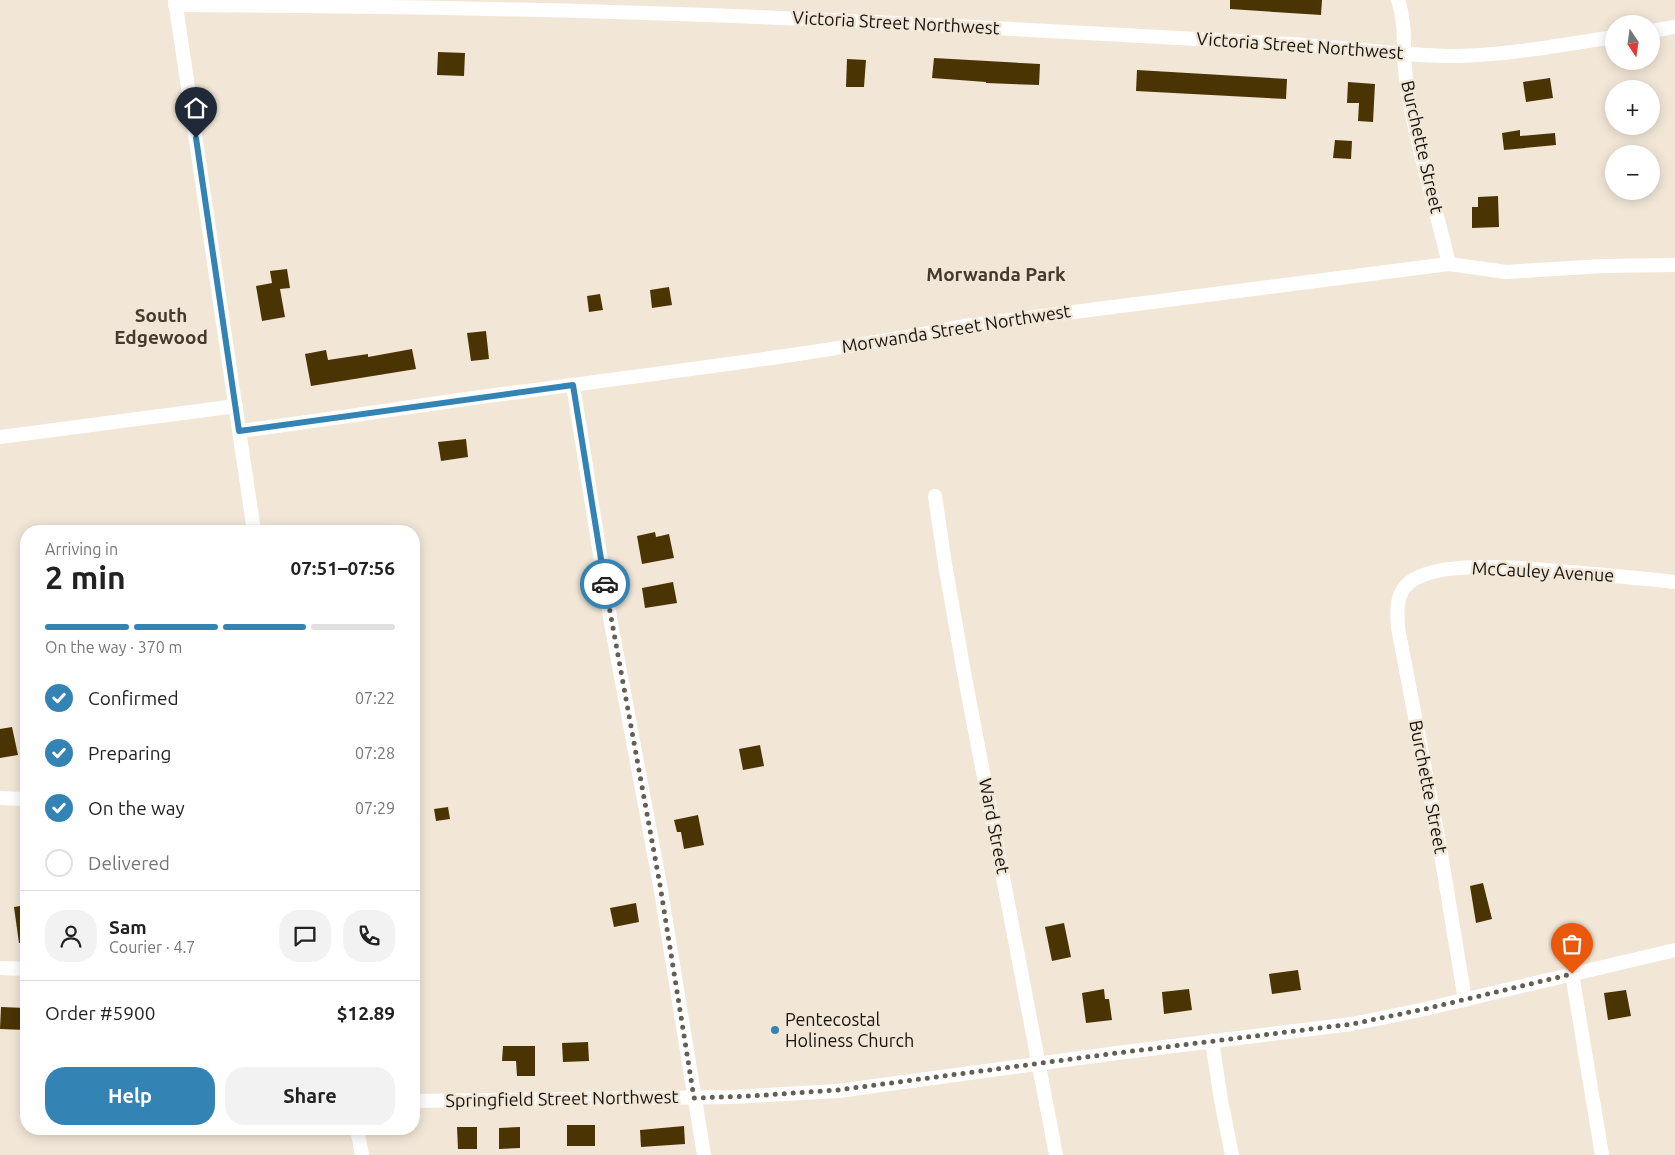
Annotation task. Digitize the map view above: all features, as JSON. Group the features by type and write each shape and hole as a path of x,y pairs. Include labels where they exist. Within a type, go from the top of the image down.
{"street":[{"name":"Burchette Street","path":"1398,0 1405,32 1406,82 1413,120 1449,264"},
{"name":"Victoria Street Northwest","path":"175,2 747,16 1283,44 1404,54 1455,56 1494,54 1605,38"},
{"path":"175,2 253,525"},
{"path":"1660,30 1675,27"},
{"name":"Morwanda Street Northwest","path":"239,431 888,340 964,326 1449,264 1506,272 1675,264"},
{"path":"573,385 612,623 660,885 704,1155"},
{"path":"0,437 236,406"},
{"name":"Ward Street","path":"935,496 960,650 1056,1155"},
{"name":"McCauley Avenue","path":"1413,580 1429,573 1469,567 1491,567 1675,582"},
{"name":"Burchette Street","path":"1413,580 1401,592 1398,600 1396,609 1398,628 1439,842 1465,1000"},
{"path":"0,798 20,800"},
{"name":"Springfield Street Northwest","path":"420,1101 694,1098 838,1090 1352,1024 1465,1000 1675,950"},
{"path":"0,968 20,969"},
{"path":"1572,974 1602,1155"},
{"path":"1212,1041 1232,1155"},
{"path":"358,1135 362,1155"}],"building":[{"path":"1230,0 1322,0 1321,15 1230,9"},
{"path":"438,52 465,53 464,76 437,75"},
{"path":"934,58 1040,64 1039,85 932,78"},
{"path":"847,59 866,60 864,87 846,87"},
{"path":"1137,70 1287,79 1286,99 1136,91"},
{"path":"1550,78 1553,98 1526,102 1523,82"},
{"path":"1348,82 1375,84 1373,122 1358,121 1359,103 1347,103"},
{"path":"1520,130 1520,136 1555,133 1556,145 1504,150 1502,133"},
{"path":"1335,140 1352,141 1351,159 1333,158"},
{"path":"1498,196 1499,227 1472,228 1472,207 1478,207 1478,197"},
{"path":"287,269 290,288 280,289 285,317 262,321 256,286 272,283 270,271"},
{"path":"669,287 672,305 652,308 650,290"},
{"path":"600,294 603,310 589,312 587,296"},
{"path":"486,331 489,359 471,361 467,333"},
{"path":"412,349 416,369 311,386 305,354 326,350 328,360 368,354 368,357"},
{"path":"466,439 468,457 441,461 438,442"},
{"path":"655,532 656,537 669,534 674,558 642,564 637,536"},
{"path":"673,582 677,603 645,608 642,588"},
{"path":"12,727 18,755 0,758 0,729"},
{"path":"760,745 764,766 743,770 739,749"},
{"path":"448,807 450,819 436,821 434,809"},
{"path":"698,815 704,845 684,849 681,832 677,832 674,820"},
{"path":"1483,883 1492,919 1476,923 1470,886"},
{"path":"636,903 639,922 614,927 610,908"},
{"path":"20,906 20,943 19,943 14,907"},
{"path":"1064,923 1071,957 1052,961 1045,927"},
{"path":"1298,970 1301,990 1272,994 1269,974"},
{"path":"1104,989 1105,999 1109,999 1112,1020 1086,1023 1082,993"},
{"path":"1189,989 1192,1010 1164,1014 1162,992"},
{"path":"1626,990 1631,1016 1608,1020 1604,993"},
{"path":"1,1007 20,1008 20,1030 0,1029"},
{"path":"588,1042 589,1061 563,1062 562,1043"},
{"path":"503,1046 535,1046 535,1076 517,1076 516,1061 502,1061"},
{"path":"567,1125 595,1125 595,1146 567,1146"},
{"path":"684,1126 685,1144 641,1147 640,1130"},
{"path":"457,1127 477,1127 477,1149 458,1149"},
{"path":"520,1127 520,1148 499,1149 499,1128"}],"way so far":[{"path":"605,584 660,885 694,1098 838,1090 1352,1024 1425,1009 1572,974"}],"place":[{"name":"Pentecostal Holiness Church","path":"775,1030"}],"district":[{"name":"Morwanda Park","path":"996,274"},
{"name":"South Edgewood","path":"161,326"}],"route":[{"path":"196,138 239,431 573,385 605,584"}]}
